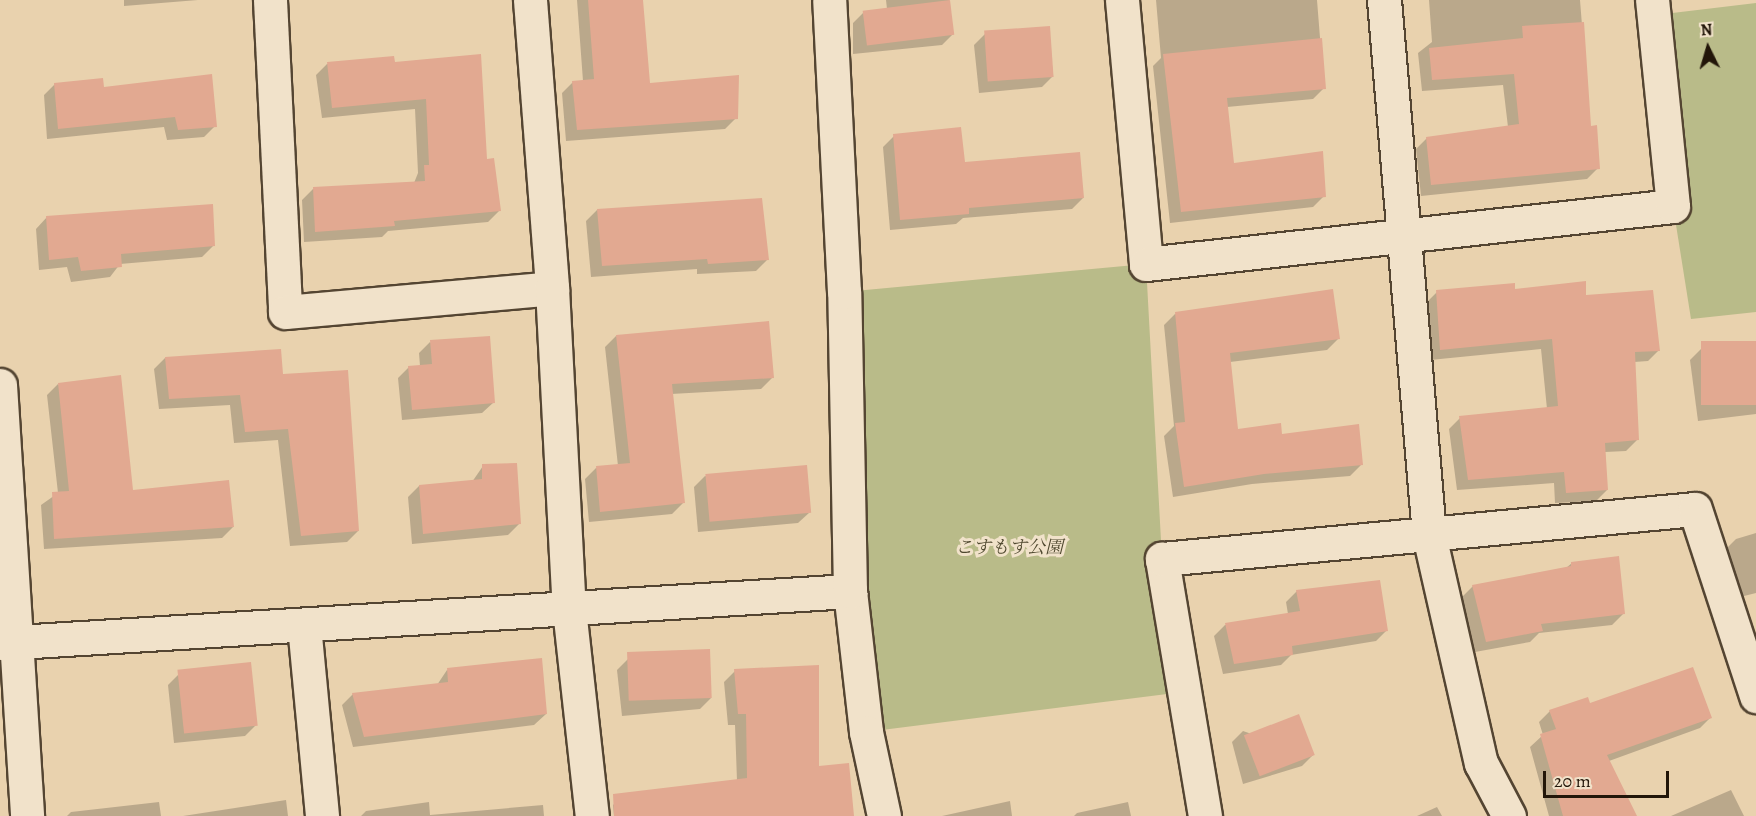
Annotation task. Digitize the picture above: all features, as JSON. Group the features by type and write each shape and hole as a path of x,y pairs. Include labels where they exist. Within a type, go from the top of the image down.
{"street":[{"path":"270,0 285,312 552,288"},
{"path":"530,0 552,288 569,609 592,816"},
{"path":"829,0 844,291 850,591 866,732 884,816"},
{"path":"1122,0 1146,264 1673,206 1652,0"},
{"path":"1384,0 1429,535 1481,763 1509,816"},
{"path":"0,385 8,643 27,816"},
{"path":"1205,816 1162,559 1695,508 1756,696"},
{"path":"8,643 850,591"},
{"path":"304,625 322,816"}],"green space":[{"path":"1756,3 1756,312 1691,319 1673,206 1664,14"},
{"name":"こすもす公園","path":"1146,264 1162,559 1183,692 866,732 844,292"}],"building":[{"path":"588,0 643,0 650,83 739,75 738,119 577,130 572,81 594,79"},
{"path":"950,0 954,35 867,45 863,11"},
{"path":"1584,22 1591,126 1597,125 1600,169 1431,185 1426,137 1519,124 1514,74 1432,80 1429,48 1523,38 1522,26"},
{"path":"1050,26 1054,77 988,81 984,31"},
{"path":"1322,38 1326,89 1227,98 1234,163 1323,151 1326,197 1181,212 1163,54"},
{"path":"481,54 487,159 494,158 501,211 394,221 395,226 315,232 313,187 425,181 424,165 429,165 426,99 332,108 327,62 394,56 395,62"},
{"path":"212,74 217,127 178,130 175,117 58,129 54,83 103,78 104,87"},
{"path":"961,127 965,162 1080,152 1084,198 969,208 969,214 900,220 893,134"},
{"path":"762,198 769,260 708,264 707,259 602,266 597,209"},
{"path":"213,204 215,246 121,254 122,267 81,271 78,257 49,260 46,216"},
{"path":"1586,281 1586,295 1653,290 1660,351 1635,352 1639,440 1605,443 1608,490 1566,493 1564,472 1468,480 1459,416 1558,406 1552,339 1440,350 1436,290 1515,283 1515,289"},
{"path":"1333,289 1340,339 1230,353 1238,429 1281,423 1282,434 1359,424 1363,465 1264,474 1184,487 1175,423 1185,422 1175,312"},
{"path":"769,321 774,378 672,384 685,503 600,512 596,466 630,463 616,335"},
{"path":"490,336 495,403 412,410 408,366 432,364 430,340"},
{"path":"1701,341 1756,341 1756,405 1701,405"},
{"path":"281,349 283,374 348,370 359,531 301,536 288,429 245,432 240,395 169,399 165,357"},
{"path":"121,375 133,490 229,480 234,527 54,539 52,492 69,491 58,383"},
{"path":"517,463 521,524 423,534 419,485 482,479 482,464"},
{"path":"807,465 811,513 710,522 705,474"},
{"path":"1619,556 1625,614 1541,624 1543,631 1486,642 1472,585 1571,566 1571,562"},
{"path":"1380,580 1388,631 1292,646 1293,655 1234,664 1225,623 1300,611 1296,590"},
{"path":"710,649 712,698 629,701 627,652"},
{"path":"542,658 547,714 364,737 352,693 448,682 447,668"},
{"path":"251,662 258,726 184,733 177,670"},
{"path":"819,665 819,766 849,763 854,816 614,816 613,794 747,778 746,714 738,714 734,669"},
{"path":"1693,667 1712,718 1607,755 1637,816 1563,816 1540,734 1556,729 1549,710 1588,697 1590,703"},
{"path":"1299,714 1315,755 1260,776 1244,735"}]}
